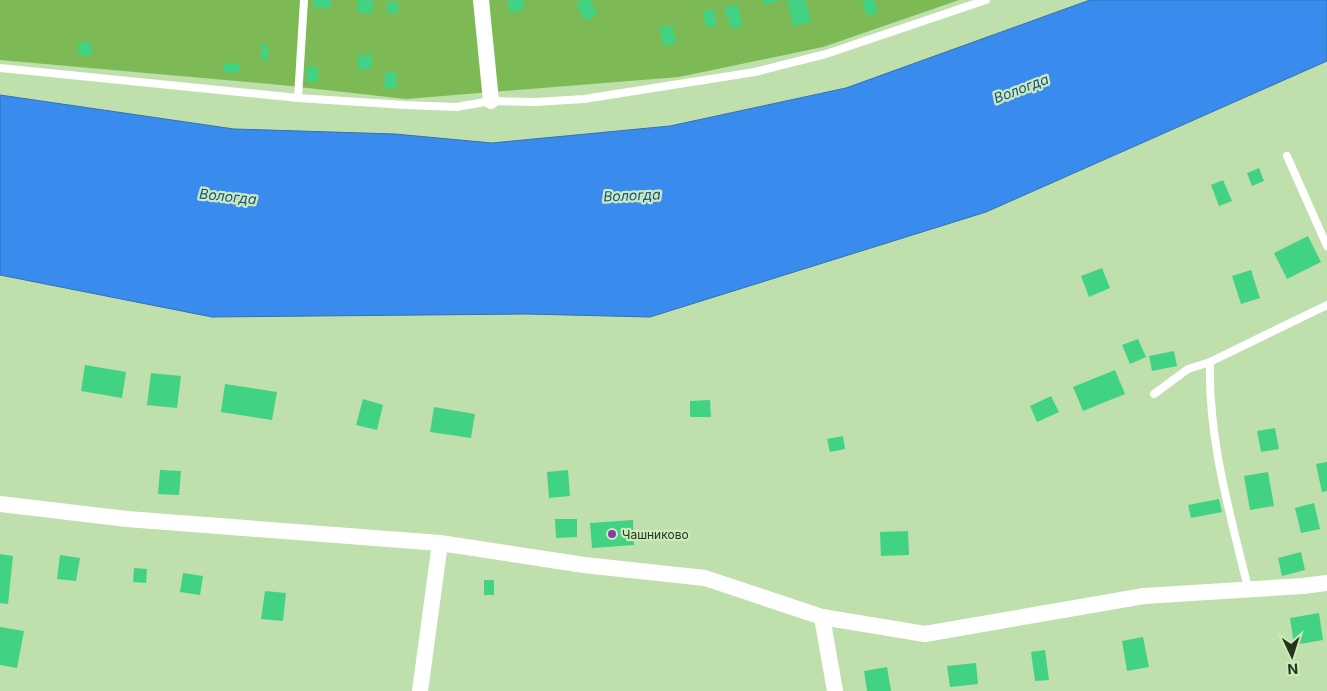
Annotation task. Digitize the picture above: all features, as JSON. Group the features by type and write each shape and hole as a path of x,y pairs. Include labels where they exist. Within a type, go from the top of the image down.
{"street":[{"path":"481,0 491,101"},
{"path":"0,504 127,519 440,542 584,565 704,578 822,617 925,634 1144,596 1327,583"},
{"path":"420,691 440,542"},
{"path":"822,617 835,691"}],"lane":[{"path":"298,98 304,0"},
{"path":"0,68 298,98 456,108 491,101 536,102 584,99 755,72 826,54 986,0"},
{"path":"1287,156 1327,246"},
{"path":"1154,394 1188,369 1210,362 1327,306"},
{"path":"1210,362 1209,398 1214,446 1248,588"}],"green space":[{"path":"0,0 959,0 823,47 679,77 406,99 281,85 0,60"}],"water":[{"name":"Вологда","path":"1090,0 1327,0 1327,61 986,212 650,317 526,314 212,317 0,275 0,95 234,129 395,134 492,143 670,126 846,88"}],"building":[{"path":"314,0 331,0 331,8 313,8"},
{"path":"358,0 373,0 372,14 357,12"},
{"path":"523,0 525,9 510,13 507,1"},
{"path":"590,0 598,14 585,21 576,3"},
{"path":"762,0 779,0 779,1 764,5"},
{"path":"805,0 811,21 793,26 787,1"},
{"path":"862,0 874,0 878,12 867,16"},
{"path":"387,2 398,2 398,13 387,13"},
{"path":"737,4 743,25 731,29 724,8"},
{"path":"713,9 717,25 707,28 702,12"},
{"path":"672,25 676,43 664,46 659,28"},
{"path":"78,43 92,43 92,55 78,55"},
{"path":"261,44 268,44 268,60 261,60"},
{"path":"358,55 372,55 372,69 358,69"},
{"path":"224,63 240,64 239,73 224,72"},
{"path":"306,67 318,67 318,81 307,82"},
{"path":"396,72 397,88 385,89 384,73"},
{"path":"1259,168 1264,181 1252,186 1247,173"},
{"path":"1223,180 1232,201 1219,206 1211,185"},
{"path":"1308,236 1321,262 1287,279 1274,253"},
{"path":"1102,268 1110,288 1089,297 1081,276"},
{"path":"1251,270 1260,298 1241,304 1232,276"},
{"path":"1138,339 1146,357 1130,364 1122,345"},
{"path":"1174,351 1177,366 1152,371 1149,356"},
{"path":"85,365 126,372 122,398 81,391"},
{"path":"1115,370 1125,394 1083,411 1073,387"},
{"path":"151,373 181,376 177,408 147,405"},
{"path":"225,384 277,392 272,420 221,412"},
{"path":"1051,396 1059,412 1037,422 1030,406"},
{"path":"363,399 383,405 377,430 356,425"},
{"path":"710,400 711,417 690,417 690,401"},
{"path":"434,407 475,414 471,438 430,432"},
{"path":"1275,428 1279,449 1261,452 1257,431"},
{"path":"843,436 845,449 830,452 827,439"},
{"path":"1327,462 1327,491 1322,492 1316,464"},
{"path":"160,470 181,471 179,495 158,494"},
{"path":"568,470 570,496 549,498 547,472"},
{"path":"1268,472 1274,506 1250,510 1244,476"},
{"path":"1219,499 1222,512 1191,518 1188,505"},
{"path":"1314,503 1320,529 1301,533 1295,508"},
{"path":"555,519 577,519 577,537 556,538"},
{"name":"Чашниково","path":"633,520 634,545 592,548 590,523"},
{"path":"908,531 909,555 881,556 880,532"},
{"path":"1301,552 1305,570 1282,576 1278,558"},
{"path":"0,554 13,556 8,604 0,603"},
{"path":"60,555 80,558 76,581 57,579"},
{"path":"134,568 147,569 146,583 133,582"},
{"path":"183,573 203,576 200,595 180,592"},
{"path":"484,580 494,580 494,595 484,595"},
{"path":"265,591 286,593 283,621 261,619"},
{"path":"1319,613 1323,640 1294,645 1290,618"},
{"path":"0,627 24,631 17,668 0,665"},
{"path":"1143,637 1149,667 1127,671 1122,641"},
{"path":"1045,650 1049,680 1035,681 1031,652"},
{"path":"976,663 978,684 950,687 947,666"},
{"path":"887,667 891,691 867,691 864,671"}],"place":[{"name":"Чашниково","path":"612,534"}]}
